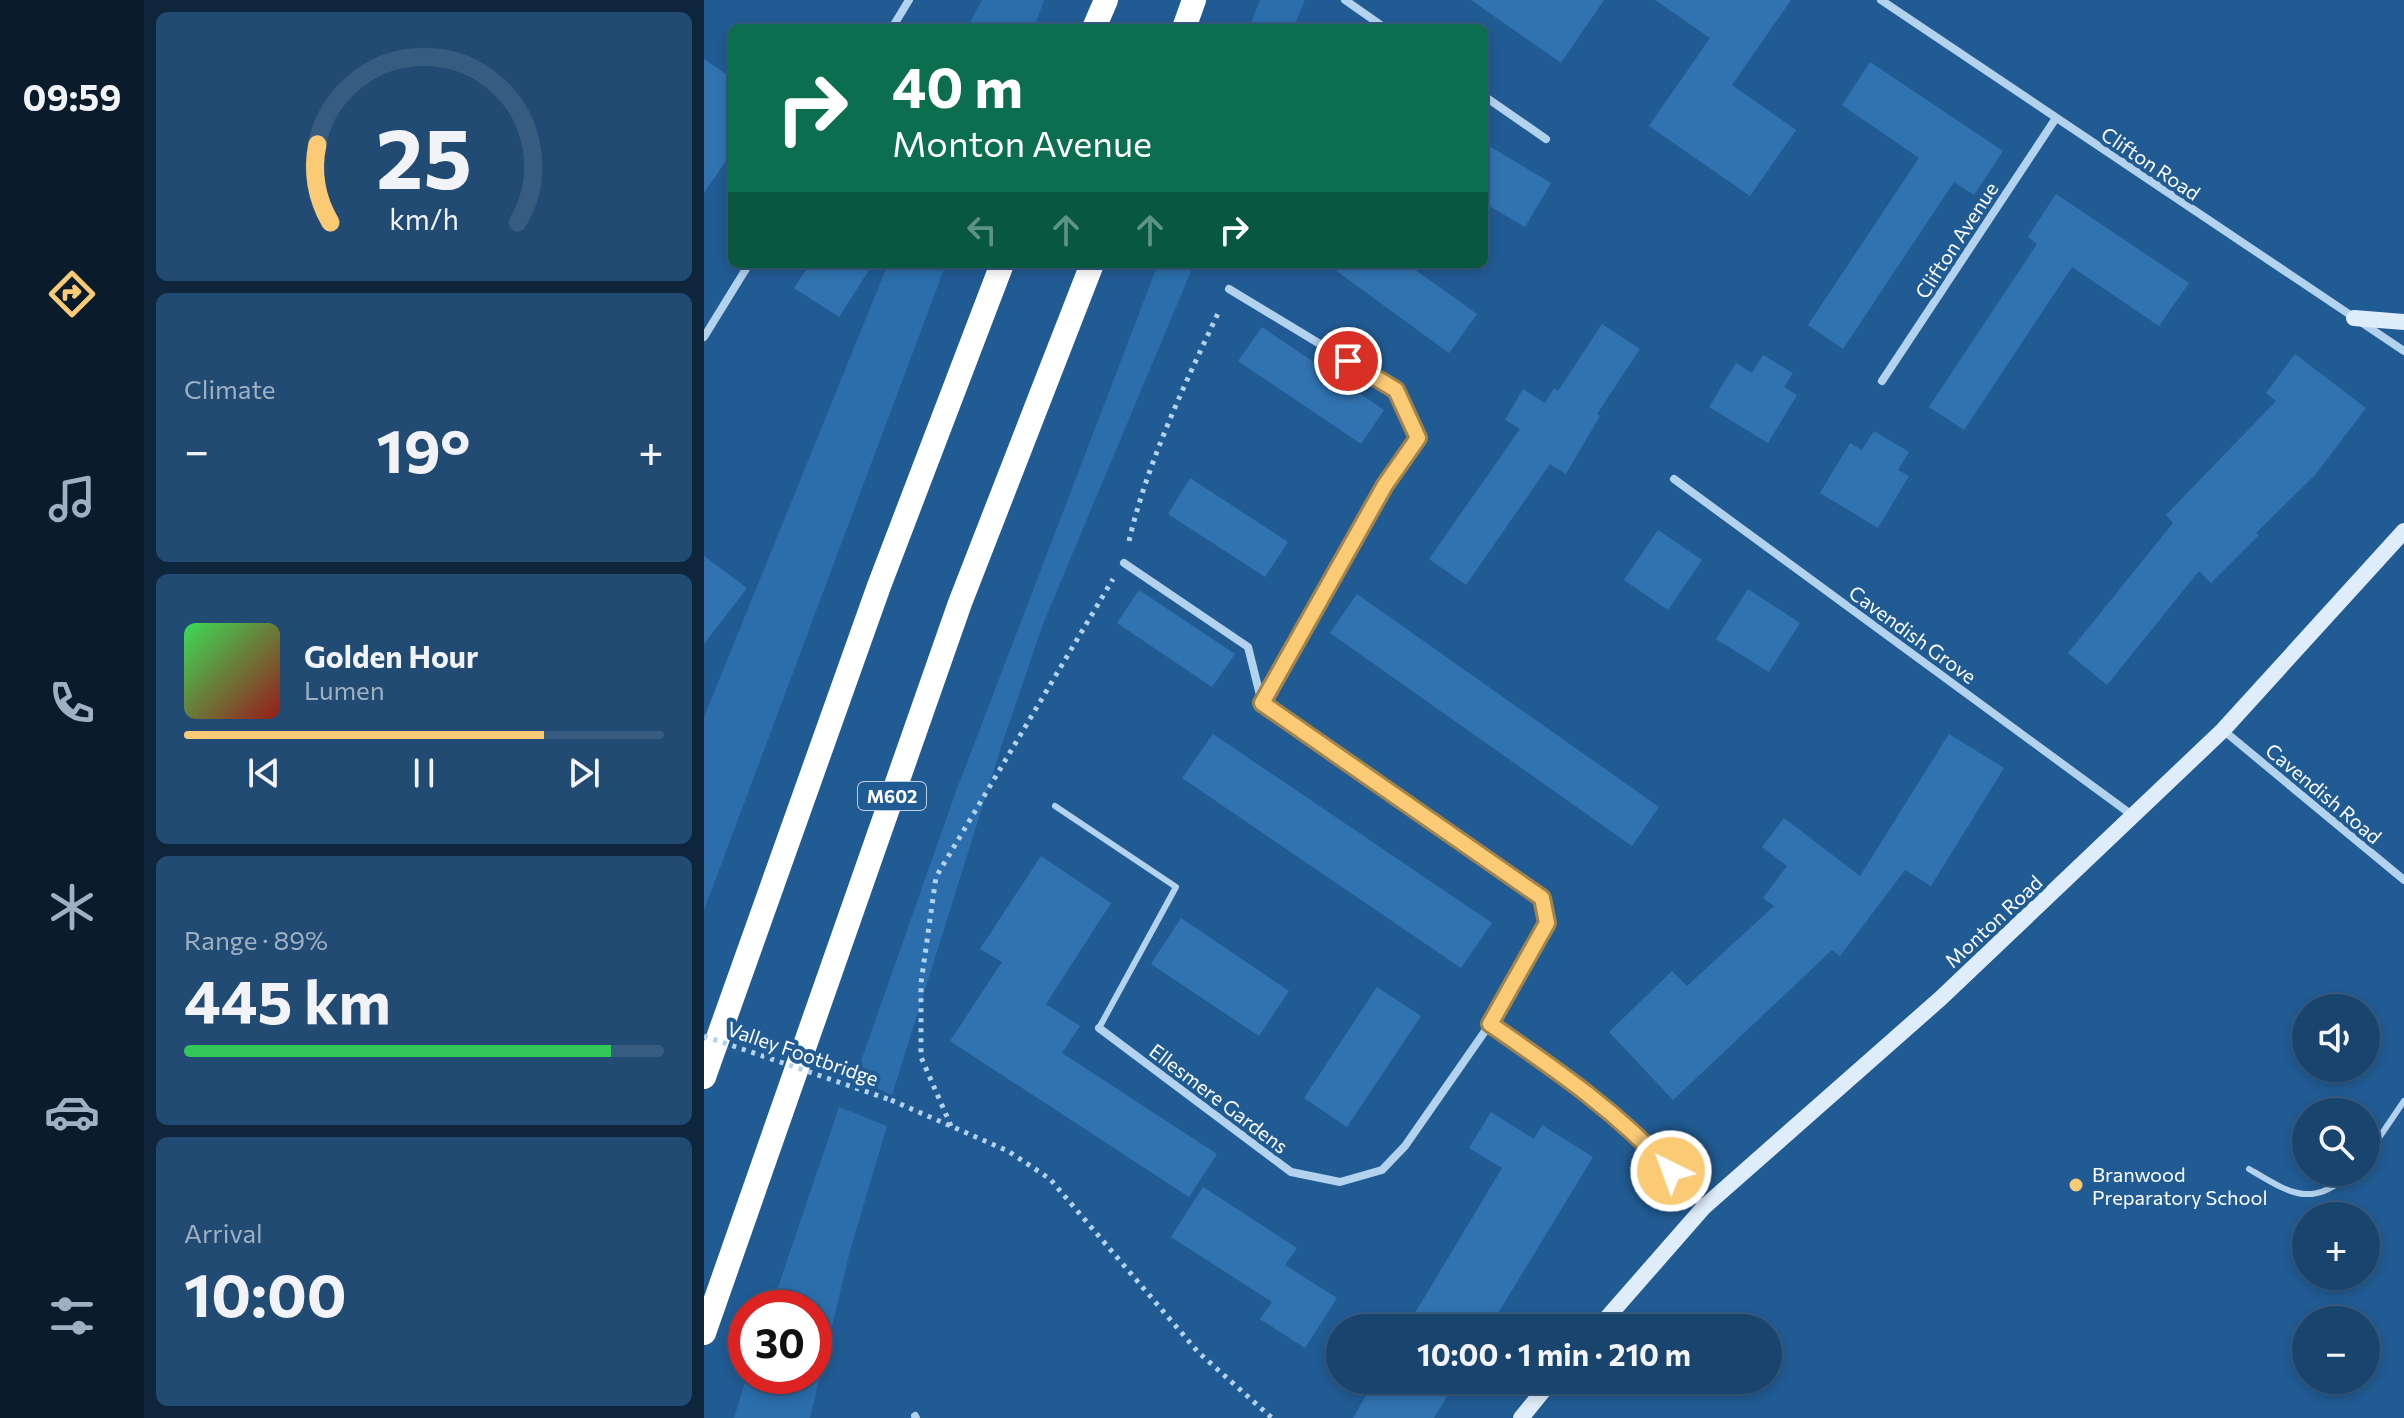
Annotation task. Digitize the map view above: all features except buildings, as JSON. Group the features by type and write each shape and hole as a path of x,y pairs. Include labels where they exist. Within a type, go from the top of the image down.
{"highway":[{"path":"1096,24 1106,0"},
{"path":"1185,24 1194,0"},
{"path":"704,1077 879,586 1000,268"},
{"name":"M602","path":"704,1333 960,603 1090,268"}],"main road":[{"path":"2354,318 2404,322"},
{"name":"Monton Road","path":"1610,1314 1704,1207 1941,998 2223,730 2404,531"},
{"path":"1529,1414 1543,1394"}],"street":[{"path":"894,24 909,0"},
{"path":"1345,0 1379,24"},
{"name":"Clifton Road","path":"1881,0 2404,351"},
{"path":"1488,99 1546,139"},
{"name":"Clifton Avenue","path":"1882,381 2056,118"},
{"path":"704,337 747,268"},
{"path":"1229,289 1396,390 1418,438 1385,485 1262,703"},
{"name":"Cavendish Grove","path":"1674,479 2132,815"},
{"path":"1124,563 1248,647 1262,703"},
{"name":"Ellesmere Gardens","path":"1099,1028 1291,1172 1340,1182 1382,1170 1405,1146 1490,1024 1547,923 1542,898 1262,703"},
{"name":"Cavendish Road","path":"2223,730 2404,880"},
{"path":"1490,1024 1560,1072 1639,1135 1704,1207"}],"lane":[{"path":"1055,806 1176,887 1099,1028"},
{"path":"2380,1136 2404,1101"},
{"path":"2249,1169 2289,1192 2312,1195 2337,1186"}],"path":[{"path":"951,1126 921,1057 921,983 936,877 1124,563 1139,500 1184,384 1229,289"},
{"name":"Valley Footbridge","path":"704,1036 891,1100 1008,1151 1050,1179 1198,1352 1272,1418"}],"shaded area":[{"path":"982,0 1044,0 1035,24 969,24"},
{"path":"1260,0 1305,0 1295,24 1251,24"},
{"path":"886,268 945,268 704,910 704,717"},
{"path":"1156,268 1192,268 1043,624 1002,744 892,1095 855,1078 955,794"},
{"path":"839,1107 887,1126 850,1251 832,1326 832,1290 777,1290"},
{"path":"741,1394 816,1394 810,1418 734,1418"}],"place":[{"name":"Branwood Preparatory School","path":"2076,1185"}],"route":[{"path":"1348,361 1396,390 1418,438 1385,485 1262,703 1542,898 1547,923 1490,1024 1560,1072 1639,1135 1671,1171"}]}
